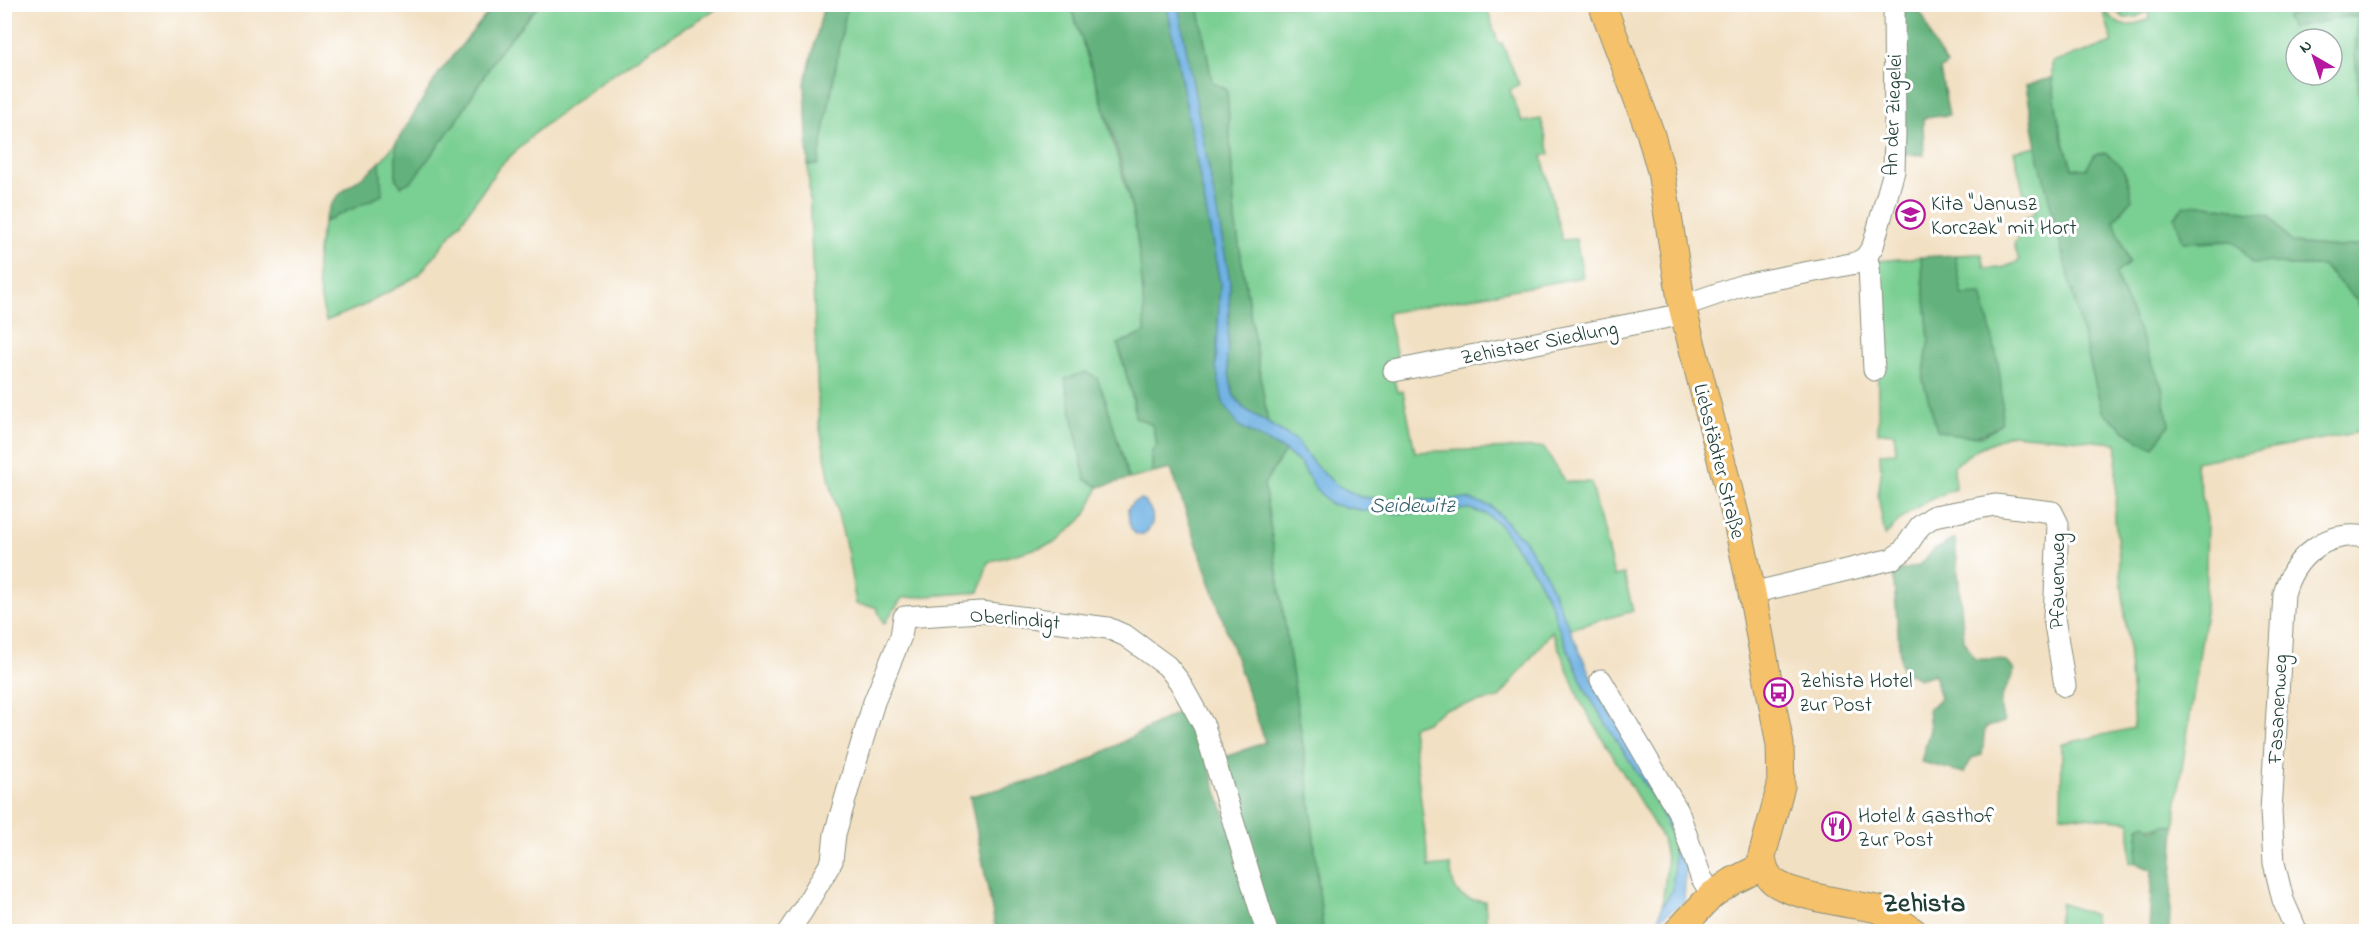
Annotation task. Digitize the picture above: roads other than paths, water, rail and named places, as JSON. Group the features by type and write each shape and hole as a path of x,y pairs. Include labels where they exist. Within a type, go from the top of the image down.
{"main road":[{"name":"Liebstädter Straße","path":"1602,4 1650,132 1661,171 1683,310 1737,522 1752,593 1779,745 1781,786 1762,856 1763,866"},
{"path":"1688,926 1712,895 1763,866 1772,880 1786,889 1877,909 1889,914 1914,932"}],"street":[{"name":"An der Ziegelei","path":"1874,370 1869,266 1866,257 1872,246 1894,171 1894,4"},
{"path":"1683,310 1743,285 1856,263 1866,257"},
{"name":"Zehistaer Siedlung","path":"1394,371 1683,310"},
{"name":"Pfauenweg","path":"1752,593 1892,559 1903,551 1920,526 1934,516 1995,505 2052,512 2058,524 2054,618 2066,686"},
{"name":"Fasanenweg","path":"2297,932 2283,900 2274,863 2271,811 2283,594 2298,561 2312,549 2335,538 2367,537"},
{"name":"Oberlindigt","path":"788,932 804,910 832,861 835,834 853,772 874,702 901,636 904,616 981,612 1108,628 1126,636 1167,666 1179,681 1204,726 1267,932"},
{"path":"1601,680 1678,811 1701,877 1712,895"}],"water":[{"name":"Seidewitz","path":"1167,5 1178,5 1230,281 1227,363 1233,394 1243,408 1296,440 1314,464 1335,484 1360,497 1403,501 1468,499 1490,506 1525,541 1544,571 1597,690 1665,803 1686,860 1684,902 1658,920 1662,906 1672,891 1673,837 1657,804 1587,693 1557,624 1553,609 1536,575 1500,525 1486,514 1469,509 1401,513 1361,510 1330,504 1315,488 1301,464 1285,451 1239,426 1223,403 1216,366 1220,283"},
{"path":"1141,499 1149,507 1152,522 1150,528 1140,535 1131,528 1128,509 1133,502"}],"place":[{"name":"Kita \"Janusz Korczak\" mit Hort","path":"1910,215"},
{"name":"Zehista Hotel zur Post","path":"1779,692"},
{"name":"Hotel & Gasthof Zur Post","path":"1837,827"}],"district":[{"name":"Zehista","path":"1924,902"}]}
